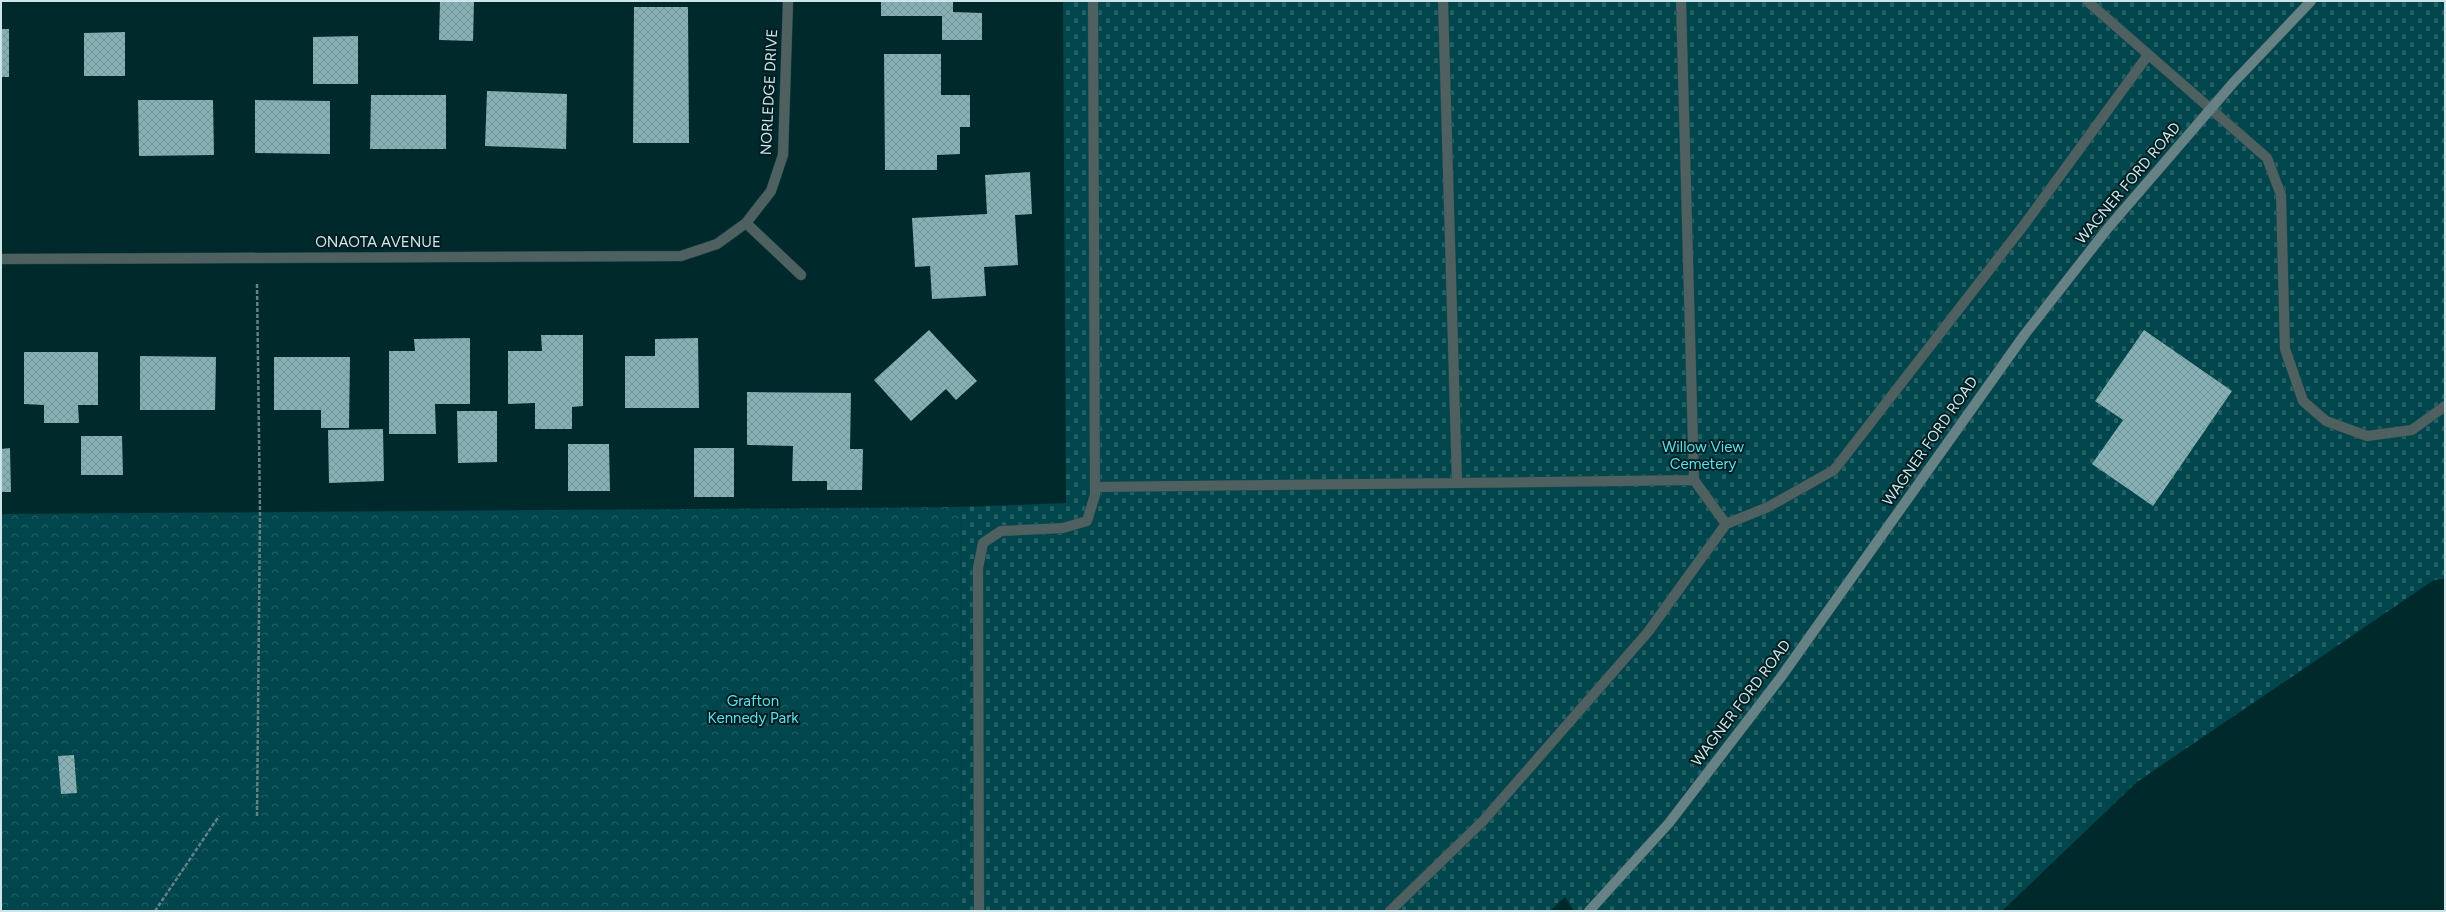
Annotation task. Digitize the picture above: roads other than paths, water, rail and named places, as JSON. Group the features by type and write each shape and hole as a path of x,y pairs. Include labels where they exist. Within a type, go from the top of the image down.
{"main road":[{"name":"WAGNER FORD ROAD","path":"1589,911 1669,823 1781,677 2025,334 2108,228 2210,110 2311,1"}],"street":[{"name":"NORLEDGE DRIVE","path":"746,223 771,191 783,155 788,1"},
{"path":"979,911 978,568 983,543 1001,530 1063,528 1087,521 1095,495 1093,1"},
{"path":"1443,1 1457,483"},
{"path":"1682,1 1694,480 1726,524"},
{"path":"2087,1 2210,110 2267,158 2281,195 2285,349 2302,401 2326,422 2367,436 2412,430 2445,406"},
{"path":"1390,911 1483,821 1643,638 1726,524 1768,507 1834,470 2024,224 2148,55"},
{"name":"ONAOTA AVENUE","path":"1,259 681,256 717,244 746,223"},
{"path":"746,223 801,275"},
{"path":"1095,487 1694,480"}],"park label":[{"name":"Willow View Cemetery","path":"1703,456"},
{"name":"Grafton Kennedy Park","path":"753,710"}]}
